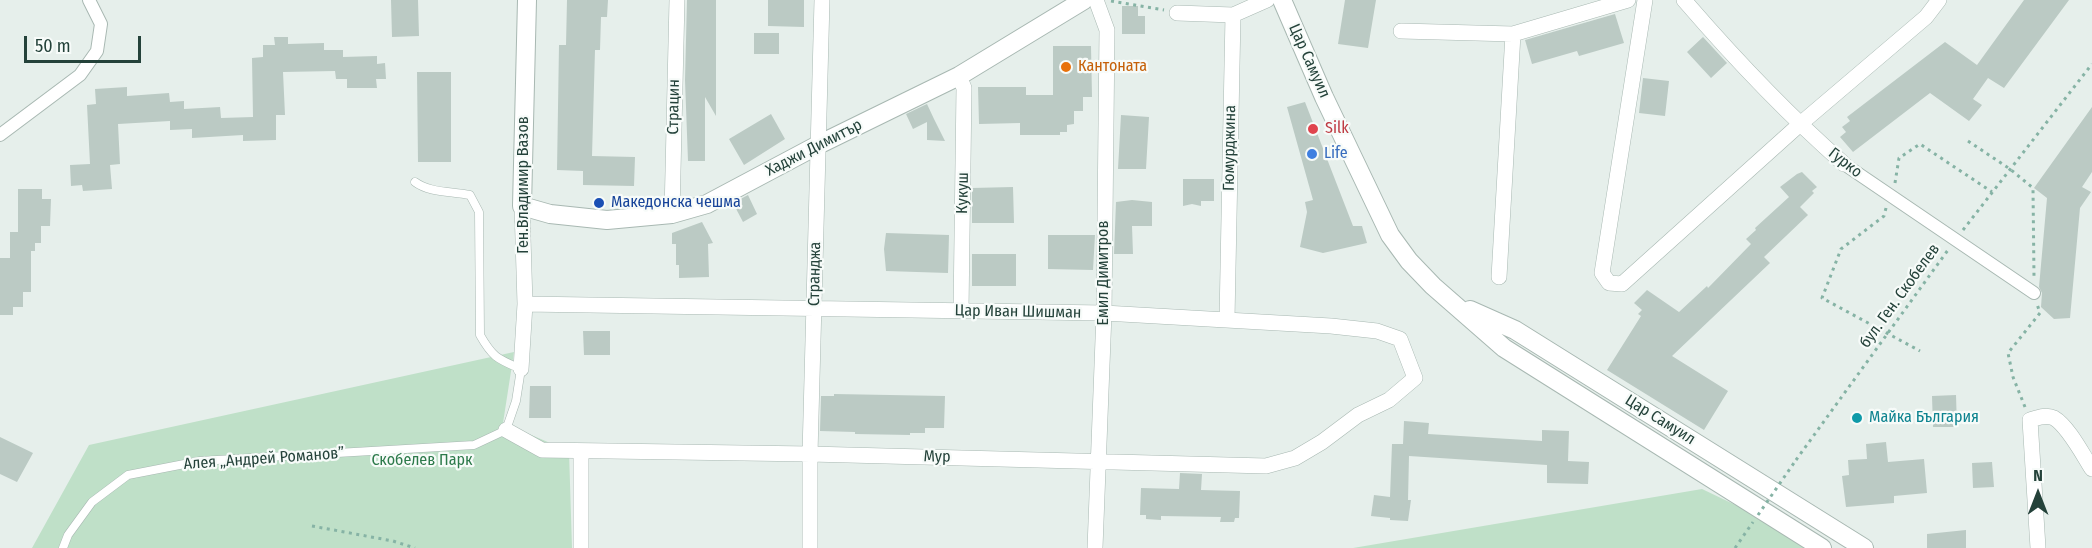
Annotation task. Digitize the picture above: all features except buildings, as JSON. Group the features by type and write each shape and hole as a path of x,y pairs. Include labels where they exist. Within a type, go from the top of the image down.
{"street":[{"path":"0,135 80,75 97,51 101,24 88,0"},
{"name":"Ген.Владимир Вазов","path":"521,369 525,304 522,206 527,0"},
{"name":"Страцин","path":"672,214 677,0"},
{"name":"Странджа","path":"810,548 810,454 822,0"},
{"name":"Хаджи Димитър","path":"522,206 550,214 607,220 672,214 707,204 818,145 958,76 1084,0"},
{"name":"Емил Димитров","path":"1095,548 1104,313 1107,30 1096,0"},
{"path":"1177,13 1233,15 1268,0"},
{"name":"Цар Самуил","path":"1282,0 1324,97 1390,235 1409,261 1504,348 1822,548"},
{"path":"1401,31 1513,34 1628,0"},
{"path":"1645,0 1602,273 1609,283 1622,284 1799,125 1926,17 1939,0"},
{"name":"Гурко","path":"1684,0 1734,59 1799,125 1844,164 2034,293"},
{"name":"Гюмурджина","path":"1227,320 1233,15"},
{"path":"1499,277 1513,34"},
{"name":"Кукуш","path":"958,76 964,88 961,311"},
{"name":"Цар Самуил","path":"1452,302 1515,330 1864,548"},
{"name":"Цар Иван Шишман","path":"525,304 1104,313 1331,326 1377,331 1400,339 1415,378 1389,400 1358,415"},
{"name":"Мур","path":"506,430 542,450 1100,460 1266,466 1295,458 1322,442 1358,415"},
{"path":"2038,548 2030,420 2041,416 2053,417 2067,431 2092,470"},
{"path":"581,451 581,548"}],"lane":[{"path":"415,182 425,189 470,195 479,212 480,334 489,351 497,358 521,369 516,401 506,430"},
{"name":"Алея „Андрей Романов”","path":"63,548 68,535 92,502 128,475 200,461 474,445 506,430"}],"path":[{"path":"1104,0 1177,13"},
{"name":"бул. Ген. Скобелев","path":"1735,548 1956,238 2092,64"},
{"path":"1968,141 2010,169 2033,188 2034,293 2040,313 2008,353 2013,377 2030,420"},
{"path":"1920,351 1822,298 1841,249 1884,216 1888,195 1894,188 1899,158 1920,144 1992,192"},
{"path":"312,526 393,540 415,548"}],"green space":[{"name":"Скобелев Парк","path":"514,352 503,423 569,451 572,548 32,548 89,445"},
{"path":"1702,489 1790,531 1815,548 1353,548"}],"place":[{"name":"Кантоната","path":"1066,67"},
{"name":"Silk","path":"1313,129"},
{"name":"Life","path":"1312,154"},
{"name":"Македонска чешма","path":"599,203"},
{"name":"Майка България","path":"1857,418"}]}
